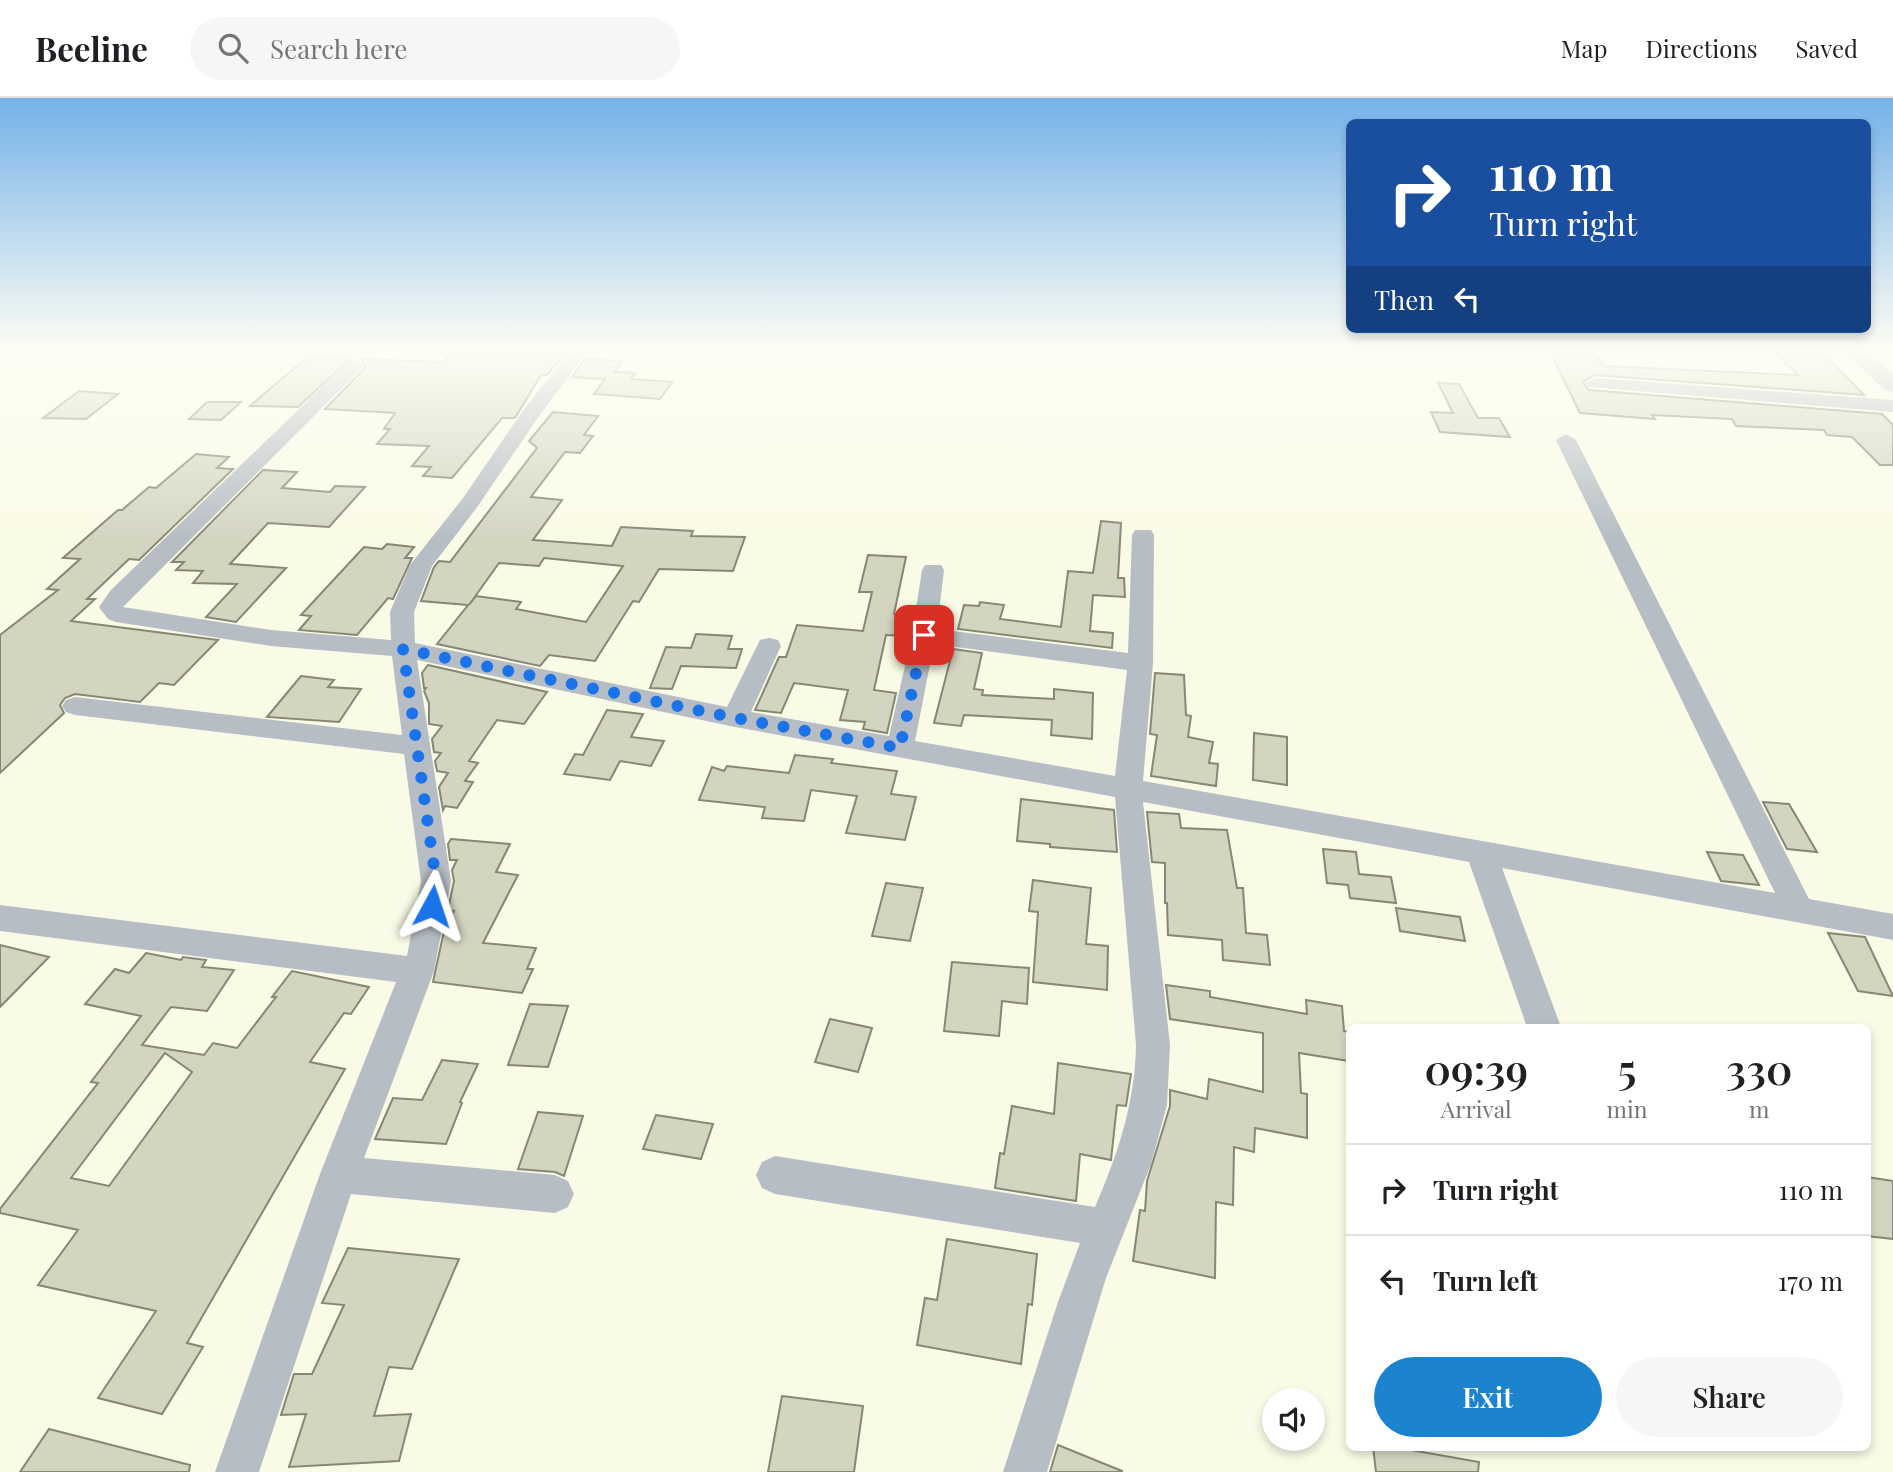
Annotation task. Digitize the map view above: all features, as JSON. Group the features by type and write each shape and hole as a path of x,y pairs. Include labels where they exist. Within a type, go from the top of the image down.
{"street":[{"path":"306,412 147,566 111,607 116,614 271,638 403,649 735,718 1893,927"},
{"path":"237,1472 339,1174 424,955 436,881 403,649 401,612 421,565 471,502 532,412"},
{"path":"1566,440 1799,910"},
{"path":"1026,1472 1086,1278 1151,1104 1155,1072 1128,790 1140,663 1143,535"},
{"path":"900,748 924,635 933,570"},
{"path":"924,635 1140,663"},
{"path":"735,718 769,646"},
{"path":"75,706 417,746"},
{"path":"1481,853 1543,1024"},
{"path":"0,918 418,971"},
{"path":"339,1174 555,1194"},
{"path":"775,1175 1106,1228"}],"building":[{"path":"51,412 95,412 86,419 43,418"},
{"path":"196,412 230,412 221,420 189,419"},
{"path":"380,412 519,412 515,418 502,418 452,478 423,476 431,467 412,466 429,446 377,444 390,429 384,429 395,413"},
{"path":"553,412 598,416 584,435 593,436 580,453 565,452 531,497 562,500 533,540 612,546 621,527 693,531 691,536 745,537 733,571 659,569 639,602 633,601 595,661 549,655 540,666 437,644 468,605 421,601 434,567 439,561 450,562 537,448 529,441","holes":["544,558 623,566 586,622 516,609 521,602 476,596 469,605 499,563 539,566"]},
{"path":"1431,412 1475,412 1478,418 1499,418 1510,437 1440,432"},
{"path":"1580,413 1882,414 1893,425 1893,465 1880,465 1852,437 1827,435 1824,430 1736,426 1732,419 1652,415 1655,419"},
{"path":"196,454 229,457 217,468 233,469 139,560 129,559 87,599 95,599 71,621 218,640 174,685 159,683 140,702 75,694 65,698 60,705 64,713 0,773 0,635 58,590 47,589 80,559 63,558 118,510 122,510 149,487 156,488"},
{"path":"263,470 297,472 282,488 330,492 335,486 365,487 329,527 268,523 230,564 286,568 236,622 206,617 237,584 193,583 203,571 176,570 184,562 172,562"},
{"path":"1101,521 1121,523 1118,578 1124,578 1125,597 1093,595 1090,631 1113,633 1112,648 958,629 964,605 979,606 980,602 1004,605 1000,619 1061,627 1068,571 1093,573"},
{"path":"387,544 414,547 405,558 412,558 393,599 388,598 357,635 299,630 311,616 301,615 364,547 382,549"},
{"path":"868,555 906,557 894,614 912,616 909,636 886,635 874,690 896,693 887,733 863,729 865,722 840,720 848,690 794,683 781,713 755,710 779,657 786,657 797,625 863,631 872,592 859,592"},
{"path":"696,634 732,636 728,649 742,649 736,668 681,666 672,689 650,688 666,647 691,648"},
{"path":"953,649 982,653 974,689 983,690 982,695 1054,699 1054,689 1093,693 1092,739 1051,735 1052,720 964,715 961,726 934,723"},
{"path":"428,665 547,692 524,724 497,720 469,761 478,763 465,781 473,782 457,808 445,806 443,810 439,787 448,773 437,771 435,761 441,753 434,752 432,739 442,726 429,724 429,703 424,691 426,688 422,673"},
{"path":"1155,673 1184,675 1186,715 1191,716 1188,737 1213,742 1209,763 1218,764 1216,786 1151,776 1157,735 1150,734"},
{"path":"301,676 334,680 328,687 361,689 339,722 267,717"},
{"path":"607,710 643,714 631,737 664,741 651,766 620,761 610,780 564,774 575,754 583,755"},
{"path":"1254,733 1287,737 1287,785 1253,780"},
{"path":"795,755 833,759 831,763 897,771 891,794 916,797 905,840 846,833 857,796 811,790 804,821 762,818 765,807 699,800 712,767 724,771 727,766 789,773"},
{"path":"1021,799 1114,810 1117,852 1050,847 1050,844 1017,841"},
{"path":"1763,802 1789,804 1817,852 1787,849"},
{"path":"1147,812 1179,814 1181,828 1227,830 1237,888 1243,888 1246,933 1267,935 1270,965 1223,960 1222,940 1168,935 1165,863 1152,862"},
{"path":"451,839 510,844 496,872 518,875 483,943 536,948 527,969 533,969 522,993 433,982 444,931 454,911 448,910 454,881 452,870 457,860 450,860 448,844"},
{"path":"1323,849 1356,852 1359,874 1391,877 1396,903 1350,898 1348,885 1327,883"},
{"path":"1707,852 1743,855 1759,885 1721,881"},
{"path":"1033,880 1091,888 1086,944 1108,946 1107,990 1033,982 1038,912 1029,911"},
{"path":"886,883 923,888 910,941 872,936"},
{"path":"1396,908 1460,917 1465,941 1400,931"},
{"path":"1828,933 1865,937 1893,996 1858,991"},
{"path":"0,945 49,957 0,1007"},
{"path":"146,953 181,960 183,957 206,960 202,967 234,970 207,1011 171,1007 142,1045 204,1055 213,1043 237,1048 292,971 369,987 351,1014 344,1013 310,1062 345,1069 187,1343 203,1347 162,1414 98,1398 156,1311 38,1285 78,1230 0,1213 0,1209 98,1083 91,1082 141,1016 85,1004 115,969 129,973","holes":["165,1053 192,1072 109,1186 71,1178"]},
{"path":"952,962 1029,968 1027,1004 1002,1001 999,1036 944,1031"},
{"path":"1166,985 1210,991 1210,997 1307,1014 1306,1000 1342,1006 1346,1031 1346,1061 1299,1053 1301,1093 1307,1094 1307,1138 1255,1128 1254,1152 1234,1147 1233,1205 1216,1202 1215,1278 1133,1261 1140,1210 1145,1211 1147,1181 1170,1106 1170,1090 1207,1099 1209,1079 1263,1092 1263,1033 1170,1019"},
{"path":"530,1004 568,1006 548,1067 508,1065"},
{"path":"830,1019 872,1028 858,1072 815,1062"},
{"path":"442,1060 478,1064 460,1102 462,1103 446,1144 375,1139 393,1098 422,1100"},
{"path":"1058,1063 1131,1074 1126,1106 1117,1105 1111,1160 1080,1154 1076,1201 995,1188 1000,1153 1004,1154 1012,1106 1054,1114"},
{"path":"538,1112 583,1116 564,1176 555,1172 518,1169"},
{"path":"656,1115 713,1124 701,1159 643,1149"},
{"path":"1871,1178 1893,1181 1893,1239 1871,1236"},
{"path":"947,1239 1037,1254 1032,1305 1028,1304 1021,1364 917,1345 925,1298 937,1300"},
{"path":"348,1248 459,1259 412,1369 389,1367 374,1416 411,1414 399,1461 289,1467 306,1414 281,1415 294,1374 312,1374 344,1305 322,1303"},
{"path":"782,1396 863,1406 854,1472 768,1472"},
{"path":"49,1429 190,1465 189,1472 20,1472"},
{"path":"1058,1445 1122,1471 1122,1472 1050,1472"},
{"path":"1373,1451 1417,1451 1479,1462 1478,1472 1376,1472"}],"route":[{"path":"432,906 436,881 403,649 735,718 900,748 924,635"}]}
